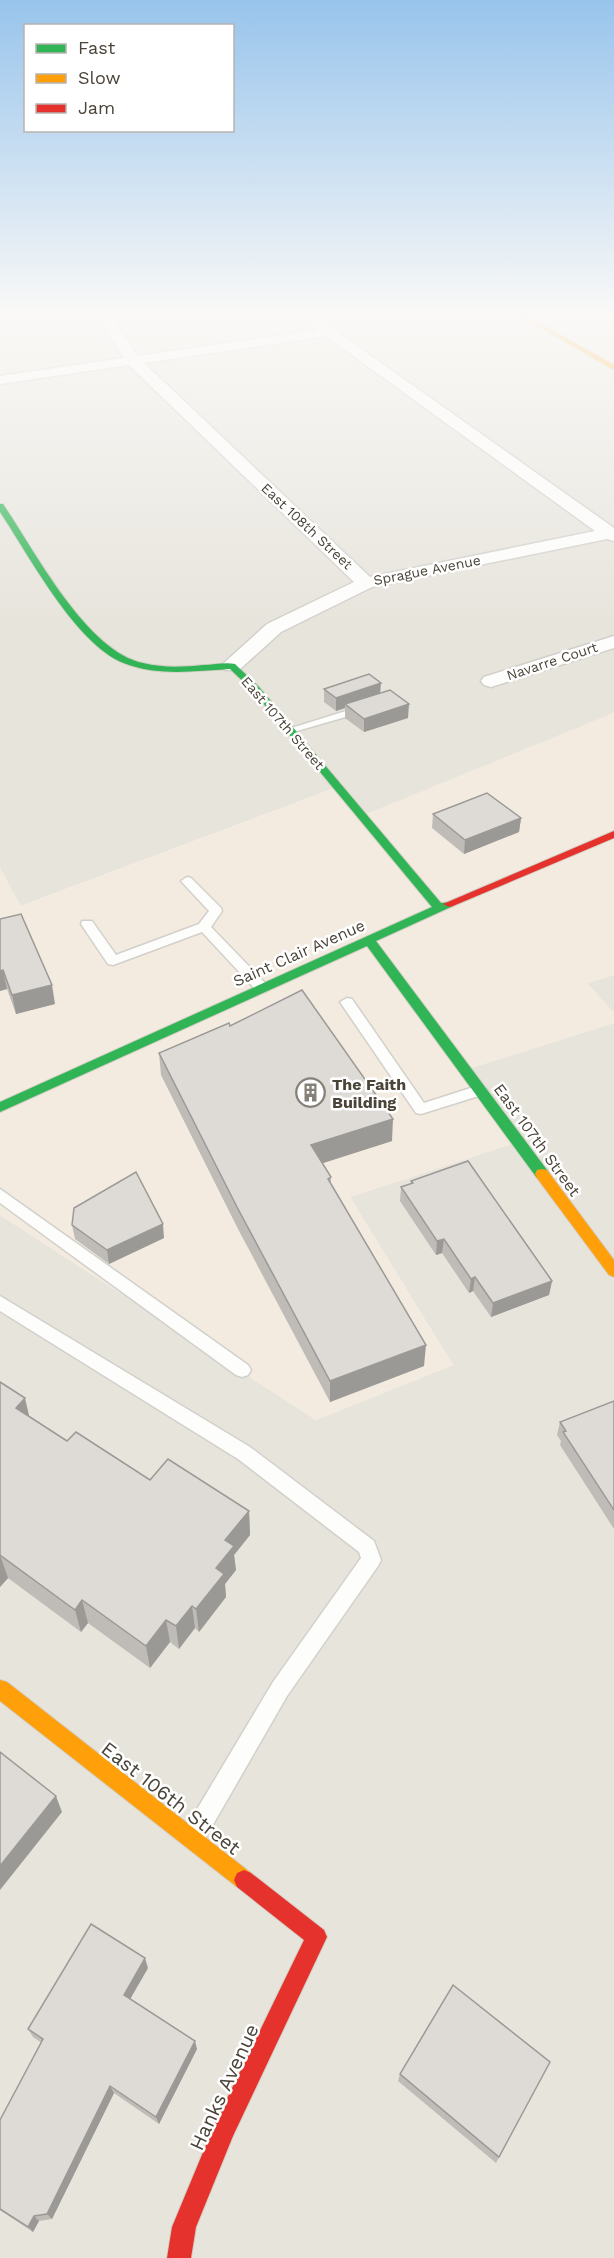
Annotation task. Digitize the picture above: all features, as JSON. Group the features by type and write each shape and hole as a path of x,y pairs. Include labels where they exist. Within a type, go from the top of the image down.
{"street":[{"name":"East 108th Street","path":"192,417 366,583"},
{"path":"447,417 612,535"},
{"name":"East 107th Street","path":"0,506 92,638 116,657 147,666 181,668 232,666 256,689 439,908"},
{"name":"Sprague Avenue","path":"232,666 274,628 366,583 612,535"},
{"name":"Navarre Court","path":"490,681 614,642"},
{"name":"Saint Clair Avenue","path":"0,1107 439,908 614,834"},
{"name":"East 107th Street","path":"369,940 614,1271"},
{"name":"East 106th Street","path":"0,1689 317,1937"},
{"name":"Hanks Avenue","path":"179,2258 184,2227 224,2129 317,1937"}],"lane":[{"path":"291,730 370,706"},
{"path":"87,924 113,960 204,927 216,911 187,881"},
{"path":"204,927 262,988"},
{"path":"347,1002 421,1109 480,1090"},
{"path":"0,1195 242,1370"},
{"path":"0,1303 244,1453 367,1547 371,1560 280,1689 192,1839"}],"shaded area":[{"path":"0,417 614,417 614,713 362,816 337,787 20,906 0,868"},
{"path":"614,713 614,975 587,983 614,1013 614,1023 465,1070 518,1142 350,1197 453,1365 316,1420 0,1215 0,868 21,906 338,787 362,816"},
{"path":"614,975 614,1013 587,983"},
{"path":"614,1023 614,2258 0,2258 0,1215 316,1420 453,1365 350,1197 518,1142 465,1070"}],"building":[{"path":"369,674 381,683 336,698 324,689"},
{"path":"390,690 409,704 364,719 345,704"},
{"path":"487,793 521,818 465,840 433,814"},
{"path":"21,914 52,985 12,995 3,970 0,971 0,919"},
{"path":"302,990 393,1119 311,1145 331,1177 328,1179 426,1345 330,1381 237,1207 159,1053 229,1023 230,1026"},
{"path":"468,1161 552,1281 493,1303 475,1277 471,1279 444,1239 437,1241 401,1187 413,1183 411,1181"},
{"path":"136,1172 163,1224 107,1250 72,1225 74,1208"},
{"path":"0,1382 25,1398 16,1408 67,1441 76,1432 150,1480 168,1459 249,1511 225,1540 234,1546 216,1568 224,1574 196,1609 192,1606 176,1626 166,1620 146,1646 82,1600 75,1610 0,1555"},
{"path":"614,1401 614,1510 563,1432 566,1431 560,1422"},
{"path":"0,1752 56,1796 0,1866"},
{"path":"91,1924 145,1958 124,1995 195,2041 156,2117 110,2086 47,2214 34,2216 28,2227 0,2209 0,2120 43,2039 28,2029"},
{"path":"453,1985 550,2062 499,2157 400,2074"}],"traffic: fast":[{"path":"0,506 54,589 103,648 118,658 145,667 189,669 232,666 256,689 439,908"},
{"path":"0,1107 449,904"},
{"path":"369,940 542,1174"}],"traffic: slow":[{"path":"542,1174 614,1271"},
{"path":"0,1689 244,1880"}],"traffic: jam":[{"path":"449,904 614,834"},
{"path":"179,2258 184,2227 224,2129 317,1937 244,1880"}],"place":[{"name":"The Faith Building","path":"311,1093"}]}
